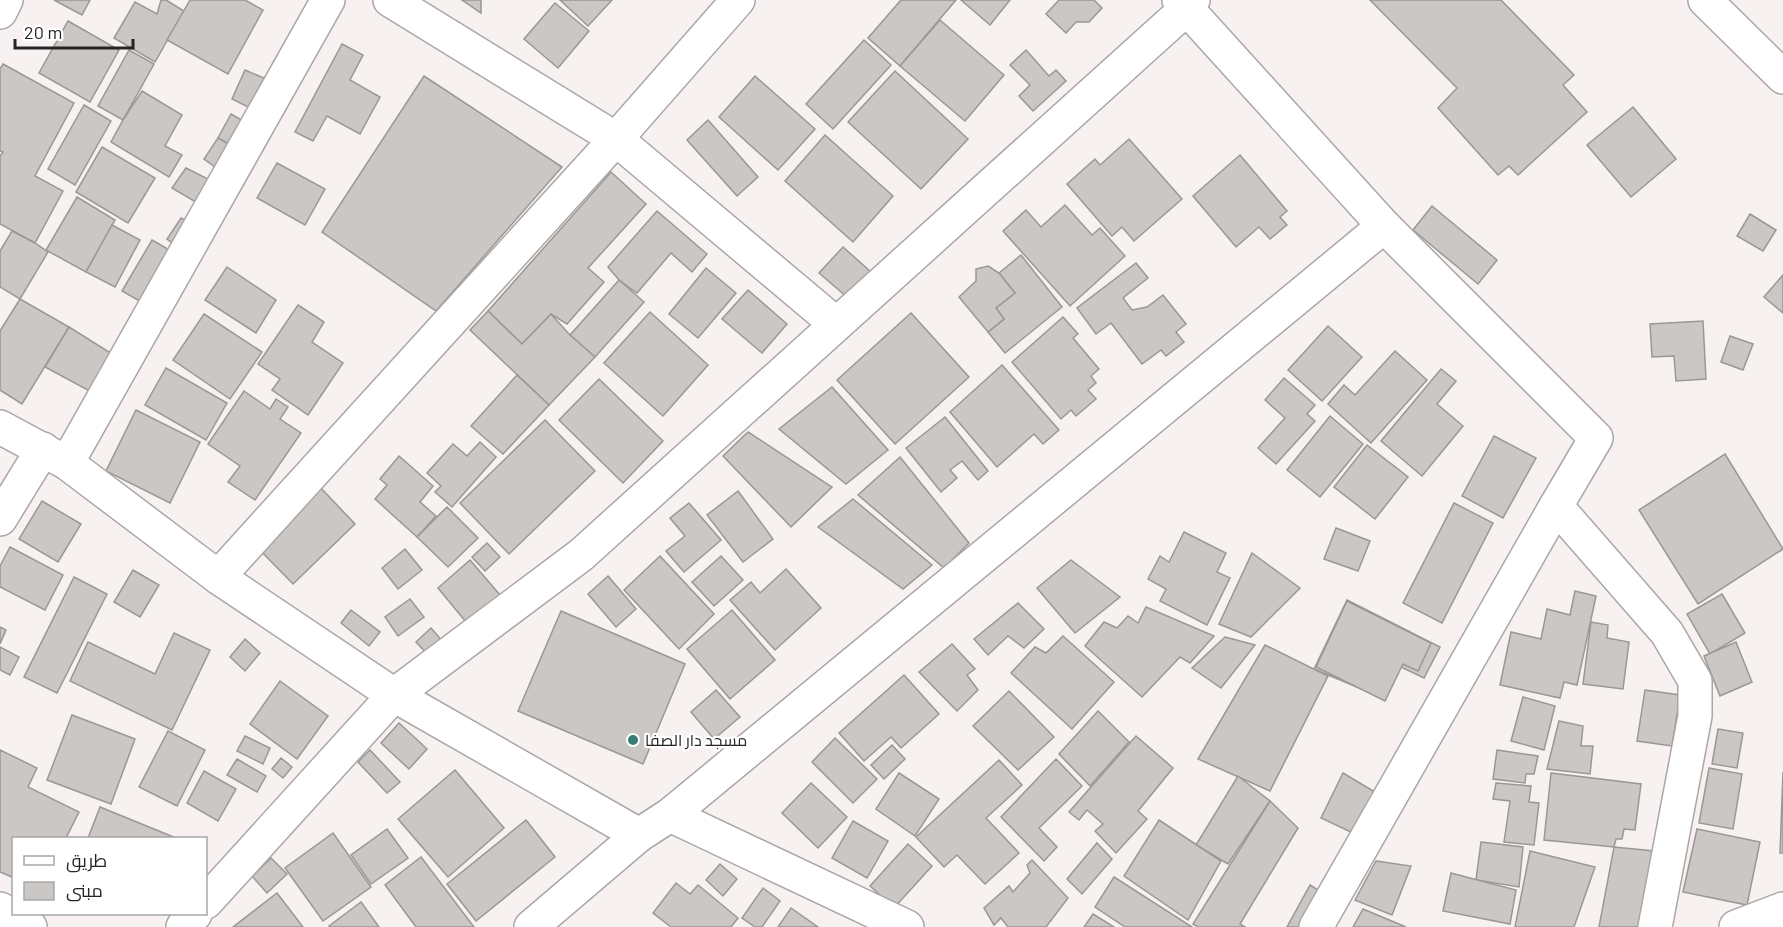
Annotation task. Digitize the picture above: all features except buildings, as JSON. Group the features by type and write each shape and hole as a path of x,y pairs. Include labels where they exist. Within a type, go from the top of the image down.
{"street":[{"path":"0,12 6,0"},
{"path":"0,519 55,456 328,0"},
{"path":"390,0 616,139 837,324"},
{"path":"218,578 616,139 738,0"},
{"path":"1705,0 1783,77"},
{"path":"207,901 394,695 581,555 837,324 1186,3 1384,226 1596,438 1316,927"},
{"path":"531,927 639,835 670,815 1384,226"},
{"path":"0,427 55,456 218,578 394,695 639,835"},
{"path":"1556,507 1667,633 1695,681 1695,716 1655,927"},
{"path":"670,815 907,927"},
{"path":"0,909 30,927"},
{"path":"1736,927 1783,909"},
{"path":"183,927 194,915"}],"place":[{"name":"مسجد دار الصفا","path":"633,740"}]}
